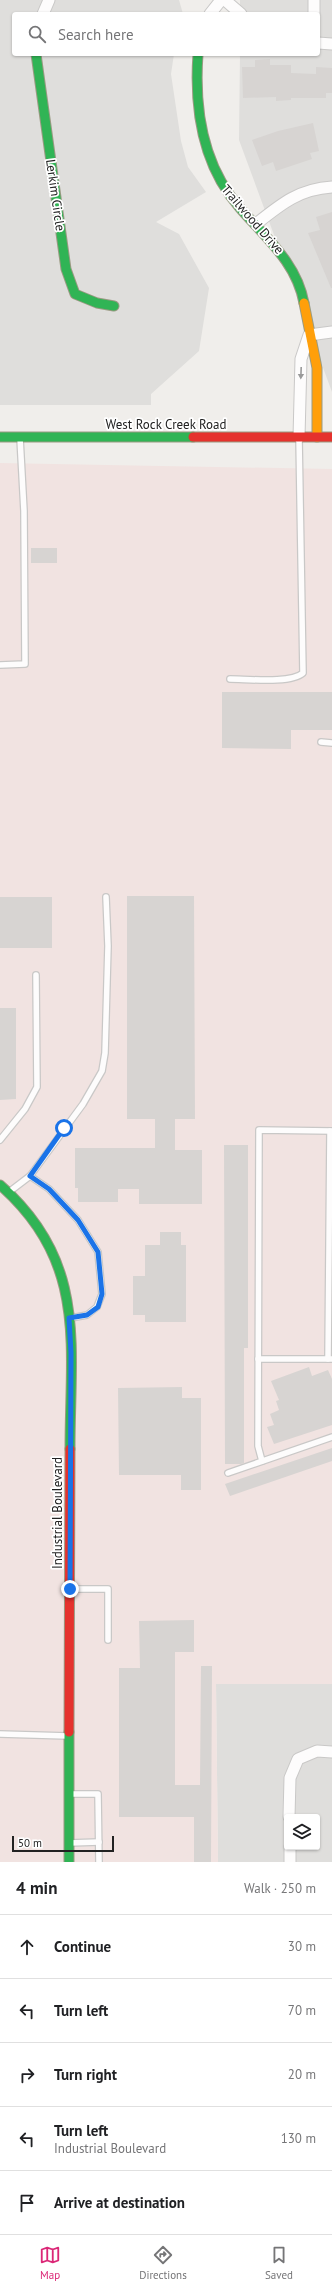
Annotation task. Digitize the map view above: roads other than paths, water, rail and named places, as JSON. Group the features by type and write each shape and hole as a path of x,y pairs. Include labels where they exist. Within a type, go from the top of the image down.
{"street":[{"path":"44,12 49,0"},
{"path":"212,12 221,0"},
{"path":"225,0 240,12"},
{"path":"314,0 314,12"},
{"path":"320,43 332,44"},
{"name":"Lerkim Circle","path":"36,56 66,269 75,294 97,303 114,306"},
{"name":"Trailwood Drive","path":"198,56 195,83 196,102 204,144 221,181 239,207 286,257 297,278 306,304 309,335 316,358 317,437"},
{"path":"256,224 288,198 308,191 332,186"},
{"path":"309,335 332,332"},
{"name":"Trailwood Drive","path":"299,437 301,359 309,335"},
{"name":"West Rock Creek Road","path":"0,437 332,437"},
{"name":"Industrial Boulevard","path":"0,1185 33,1218 52,1250 64,1286 69,1318 71,1353 69,1862"},
{"path":"289,1814 290,1778 298,1759 317,1751 332,1752"},
{"path":"290,1850 290,1862"}],"lane":[{"path":"0,665 25,664 24,511 20,437"},
{"path":"230,679 288,679 299,677 303,673 299,437"},
{"path":"321,742 332,742"},
{"path":"8,1192 30,1176 83,1104 102,1071 105,1053 108,946 106,897"},
{"path":"0,1140 25,1109 37,1087 36,975"},
{"path":"258,1360 330,1359 331,1131 259,1130 258,1360 258,1446 262,1461"},
{"path":"30,1176 49,1189 78,1220 98,1252 102,1294 98,1307 87,1315 69,1318"},
{"path":"228,1473 332,1437"},
{"path":"70,1589 108,1589 108,1640"},
{"path":"0,1734 69,1736"},
{"path":"69,1794 98,1794 99,1862"},
{"path":"69,1842 99,1842"}]}
